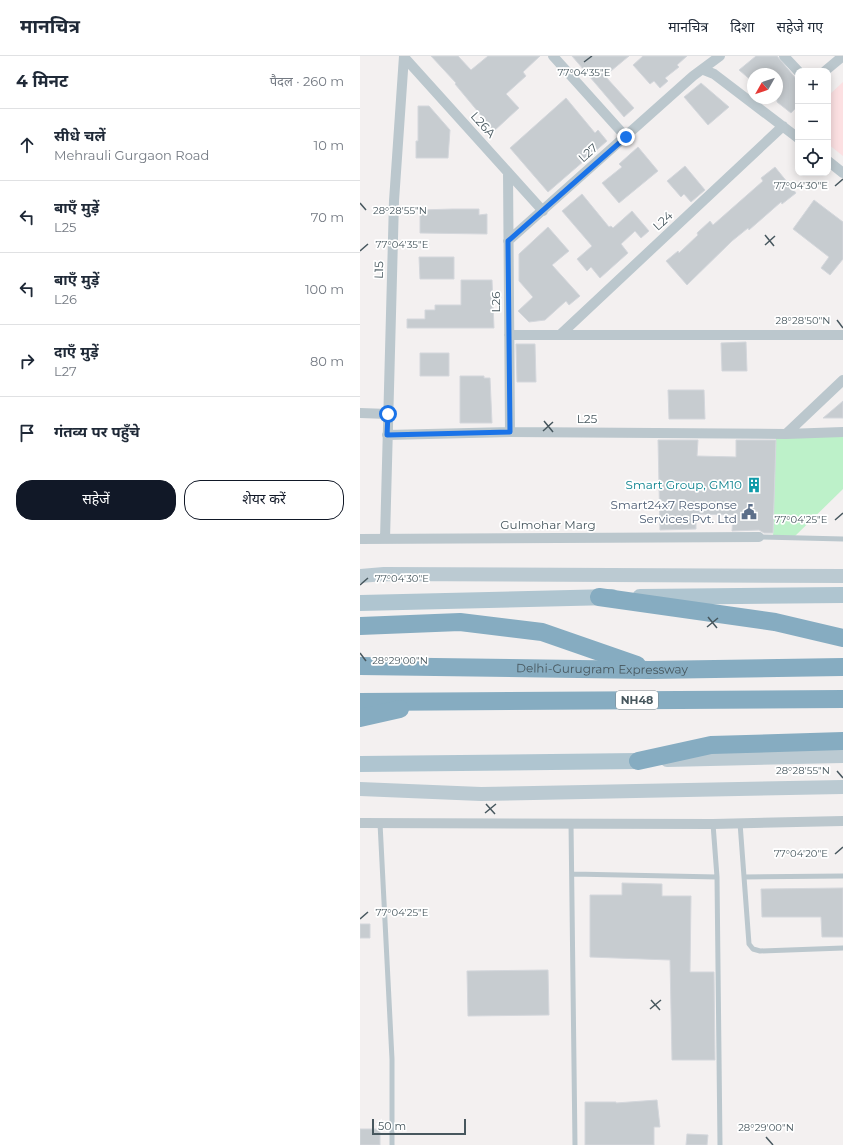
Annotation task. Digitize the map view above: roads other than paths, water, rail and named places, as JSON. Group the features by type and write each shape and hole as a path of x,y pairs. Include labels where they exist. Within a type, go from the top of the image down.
{"highway":[{"path":"600,597 775,622 843,638"},
{"path":"360,626 460,622 542,632 649,670"},
{"name":"Delhi-Gurugram Expressway","path":"360,666 649,670 843,667"},
{"name":"NH48","path":"360,702 843,699"},
{"path":"360,718 430,702"},
{"path":"638,761 710,745 843,741"}],"main road":[{"path":"360,576 843,576"},
{"path":"360,603 600,597 843,595"},
{"path":"360,764 638,761 843,756"},
{"path":"360,789 481,794 843,787"}],"street":[{"name":"L26A","path":"404,56 543,211"},
{"name":"L15","path":"385,539 394,201 404,56"},
{"path":"554,56 626,137"},
{"name":"L27","path":"508,241 693,76 704,70 720,56"},
{"path":"784,56 795,68"},
{"path":"829,68 843,56"},
{"path":"704,70 714,74 795,136"},
{"name":"L24","path":"561,334 783,126"},
{"path":"831,163 843,173"},
{"name":"L26","path":"508,172 510,432"},
{"path":"509,335 843,335"},
{"path":"786,434 843,380"},
{"path":"360,414 388,414"},
{"name":"L25","path":"387,435 510,432 786,434 843,432"},
{"name":"Gulmohar Marg","path":"360,539 760,538"},
{"path":"360,823 713,824 843,821"}],"lane":[{"path":"760,538 843,540"},
{"path":"380,823 391,1052 392,1145"},
{"path":"571,823 573,874 574,1145"},
{"path":"740,823 748,944 753,949 760,951 843,948"},
{"path":"713,824 717,877 720,1145"},
{"path":"573,874 717,877"},
{"path":"744,877 843,876"}],"place":[{"name":"Smart Group, GM10","path":"754,485"},
{"name":"Smart24x7 Response Services Pvt. Ltd","path":"749,512"}]}
